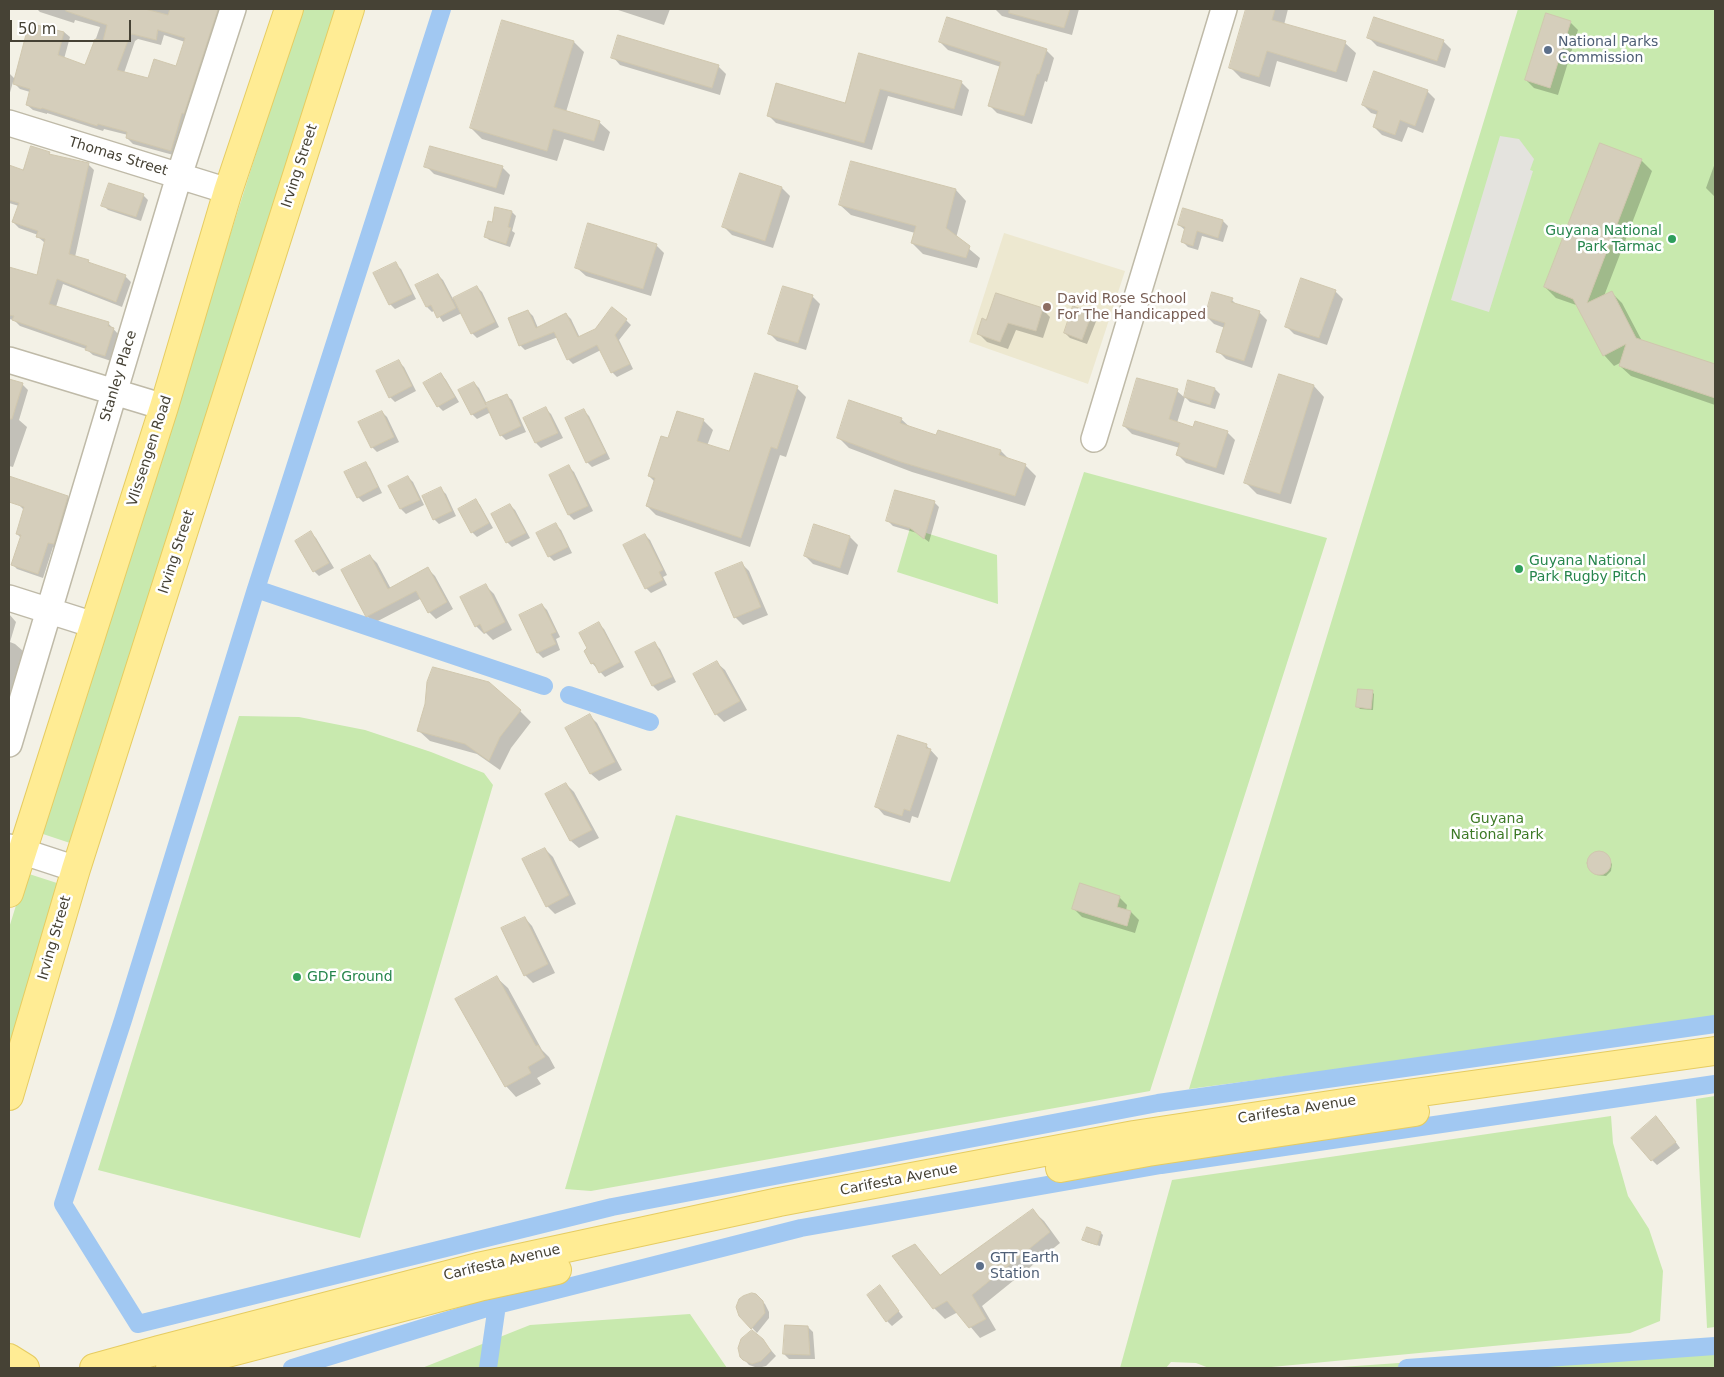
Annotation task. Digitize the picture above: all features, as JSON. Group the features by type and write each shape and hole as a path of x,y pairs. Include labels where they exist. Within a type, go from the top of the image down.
{"main road":[{"name":"Vlissengen Road","path":"9,893 16,850 94,625 164,407 228,191 289,9"},
{"name":"Irving Street","path":"9,1096 76,869 350,9"},
{"name":"Carifesta Avenue","path":"94,1368 478,1267 798,1199 1134,1135 1350,1102 1715,1051"},
{"name":"Carifesta Avenue","path":"170,1368 483,1286 782,1218 1148,1152 1715,1067"},
{"path":"9,1358 25,1368"}],"street":[{"name":"Stanley Place","path":"9,744 179,176 233,9"},
{"path":"1094,439 1224,9"},
{"name":"Thomas Street","path":"9,123 228,191"},
{"path":"9,360 164,407"},
{"path":"9,598 94,625"},
{"path":"16,850 76,869"}],"shaded area":[{"path":"1500,136 1519,139 1534,159 1530,170 1533,171 1489,312 1451,300"},
{"name":"David Rose School For The Handicapped","path":"1004,233 1125,271 1088,384 969,342"}],"green space":[{"path":"302,9 338,9 73,844 40,833"},
{"name":"Guyana National Park","path":"1518,9 1715,9 1715,1019 1189,1089"},
{"path":"1084,472 1327,538 1150,1091 591,1191 565,1189 676,815 950,882"},
{"path":"910,528 997,555 998,604 897,572"},
{"name":"GDF Ground","path":"239,716 299,717 365,730 431,752 484,773 493,785 360,1238 98,1170"},
{"path":"26,873 60,884 9,1049 9,928"},
{"path":"1715,1096 1715,1327 1707,1328 1696,1099"},
{"path":"1611,1116 1613,1143 1628,1196 1649,1229 1663,1271 1660,1321 1630,1333 1261,1368 1209,1368 1196,1363 1171,1362 1166,1368 1120,1368 1172,1180"},
{"path":"690,1314 727,1368 422,1368 530,1325"},
{"path":"1715,1341 1715,1368 1327,1368"}],"building":[{"path":"67,9 145,9 168,15 170,9 218,9 171,151 126,138 127,132 98,124 97,126 42,108 26,105 30,89 13,84 29,23 64,32 58,55 85,65 95,39 103,41 107,25 66,11","holes":["158,30 185,38 176,66 154,59 148,78 117,70 132,34 156,40"]},
{"path":"1010,9 1070,9 1064,28 1009,13"},
{"path":"1246,9 1275,9 1272,20 1346,41 1336,72 1267,51 1259,77 1229,68"},
{"name":"National Parks Commission","path":"1546,13 1571,21 1550,88 1525,80"},
{"path":"947,17 1047,49 1024,116 988,106 1001,62 939,42"},
{"path":"1374,17 1444,40 1437,61 1367,38"},
{"path":"502,20 574,41 554,107 600,121 594,141 553,129 547,151 470,128"},
{"path":"618,35 719,65 712,88 611,58"},
{"path":"859,53 962,81 954,109 880,89 864,143 767,116 776,83 845,103"},
{"path":"1374,71 1428,90 1415,126 1400,120 1395,135 1373,127 1378,111 1362,105"},
{"path":"1600,143 1642,159 1587,303 1612,291 1636,338 1715,364 1715,398 1619,366 1626,344 1603,356 1573,299 1544,287"},
{"path":"31,146 50,152 49,154 89,163 69,254 126,275 116,302 57,279 49,304 109,322 108,326 114,328 105,356 85,350 87,346 12,320 14,316 9,315 9,267 37,275 45,239 36,237 38,231 12,222 19,203 9,200 9,165 23,170"},
{"path":"430,146 503,166 496,188 424,167"},
{"path":"851,161 956,189 946,228 970,246 966,258 911,243 916,226 839,205"},
{"path":"740,173 782,187 765,241 722,227"},
{"path":"109,183 144,194 136,217 101,206"},
{"path":"495,207 512,211 508,227 511,228 506,244 484,237 488,221 492,222"},
{"path":"1183,208 1223,220 1218,238 1197,231 1193,246 1181,242 1185,227 1178,225"},
{"path":"588,223 657,244 643,289 575,268"},
{"path":"396,262 412,294 389,305 373,273"},
{"path":"438,274 456,308 437,318 431,305 426,307 415,285"},
{"path":"1301,278 1336,290 1319,338 1285,327"},
{"path":"477,286 495,322 471,334 453,298"},
{"path":"783,286 813,295 798,343 768,334"},
{"path":"1212,292 1233,298 1231,302 1260,311 1244,361 1216,352 1225,323 1205,317"},
{"path":"996,293 1043,308 1036,331 1008,323 1000,342 977,334 982,318 986,320"},
{"path":"1073,306 1092,313 1082,340 1064,333"},
{"path":"612,307 627,319 615,335 630,364 611,373 597,345 567,360 554,332 519,346 508,318 528,310 536,328 566,313 578,337 595,329"},
{"path":"399,360 412,386 389,398 376,371"},
{"path":"441,373 455,397 437,407 423,383"},
{"path":"755,373 798,386 777,449 771,447 741,538 646,506 655,478 648,476 661,436 668,438 677,411 704,419 697,441 729,451"},
{"path":"1279,374 1314,385 1280,494 1244,483"},
{"path":"1137,378 1178,389 1169,419 1193,427 1195,421 1228,431 1216,468 1176,455 1180,443 1123,426"},
{"path":"9,379 23,383 12,419 9,419"},
{"path":"1188,380 1215,388 1210,405 1184,397"},
{"path":"474,382 486,405 485,403 507,394 521,426 500,436 487,407 471,415 458,390"},
{"path":"849,400 902,418 900,423 936,435 938,430 1001,450 999,455 1026,464 1015,496 901,462 837,438"},
{"path":"546,407 558,433 535,443 523,418"},
{"path":"584,409 606,453 586,463 565,418"},
{"path":"382,411 394,437 371,448 358,422"},
{"path":"366,462 378,487 357,498 344,472"},
{"path":"569,465 588,506 568,515 549,475"},
{"path":"9,476 68,496 54,544 48,543 38,574 11,565 21,535 16,534 24,507 9,502"},
{"path":"408,476 420,500 400,509 388,486"},
{"path":"441,487 452,511 433,520 422,496"},
{"path":"895,490 935,501 924,539 910,528 886,521"},
{"path":"476,499 489,523 471,533 458,509"},
{"path":"510,504 526,533 506,543 491,514"},
{"path":"556,523 568,547 548,557 536,533"},
{"path":"814,524 850,536 840,568 804,556"},
{"path":"311,531 329,563 313,572 295,541"},
{"path":"645,534 663,570 659,572 663,580 645,589 623,545"},
{"path":"370,555 388,589 428,567 447,602 428,613 416,591 366,617 341,570"},
{"path":"742,562 761,607 734,618 715,573"},
{"path":"486,584 505,622 484,633 480,624 475,627 460,597"},
{"path":"542,604 556,632 551,634 556,644 537,653 519,615"},
{"path":"599,622 620,662 599,673 594,663 591,664 584,651 587,648 579,633"},
{"path":"655,642 672,677 652,686 635,652"},
{"path":"717,661 740,701 715,715 693,674"},
{"path":"433,667 489,682 521,710 500,737 489,761 465,744 417,731 425,704 427,682"},
{"path":"1358,689 1373,690 1371,709 1356,707"},
{"path":"590,714 615,762 590,774 565,728"},
{"path":"898,735 927,744 926,748 931,749 910,811 904,809 902,816 875,807"},
{"path":"566,783 592,830 570,841 545,794"},
{"path":"545,848 569,895 546,907 522,859"},
{"path":"1599,851 1604,852 1610,858 1610,868 1604,874 1599,875 1594,874 1588,868 1587,863 1588,858 1594,852"},
{"path":"1080,883 1120,896 1117,907 1131,911 1127,926 1072,909"},
{"path":"525,917 548,964 524,976 501,928"},
{"path":"497,976 536,1046 538,1045 545,1057 528,1067 531,1073 505,1087 455,999"},
{"path":"1656,1116 1676,1142 1651,1161 1631,1138"},
{"name":"GTT Earth Station","path":"1033,1209 1050,1232 972,1295 986,1319 969,1328 947,1301 933,1309 892,1256 915,1244 940,1275"},
{"path":"1087,1227 1101,1232 1097,1245 1082,1240"},
{"path":"880,1285 899,1311 886,1322 867,1295"},
{"path":"752,1293 756,1294 763,1301 765,1313 751,1329 739,1316 736,1307 739,1299"},
{"path":"785,1325 808,1326 810,1355 783,1354"},
{"path":"752,1330 763,1339 771,1351 761,1361 752,1364 740,1357 738,1348 741,1339"}],"waterway":[{"path":"442,9 256,589 544,686"},
{"path":"256,589 123,1020 63,1204 138,1324 612,1207 1158,1103 1715,1024"},
{"path":"569,695 650,722"},
{"path":"292,1368 497,1305 801,1228 1161,1165 1715,1084"},
{"path":"488,1368 497,1305"},
{"path":"1407,1368 1715,1346"}],"place":[{"name":"National Parks Commission","path":"1548,50"},
{"name":"Guyana National Park Tarmac","path":"1672,239"},
{"name":"David Rose School For The Handicapped","path":"1047,307"},
{"name":"Guyana National Park Rugby Pitch","path":"1519,569"},
{"name":"GDF Ground","path":"297,977"},
{"name":"GTT Earth Station","path":"980,1266"}]}
